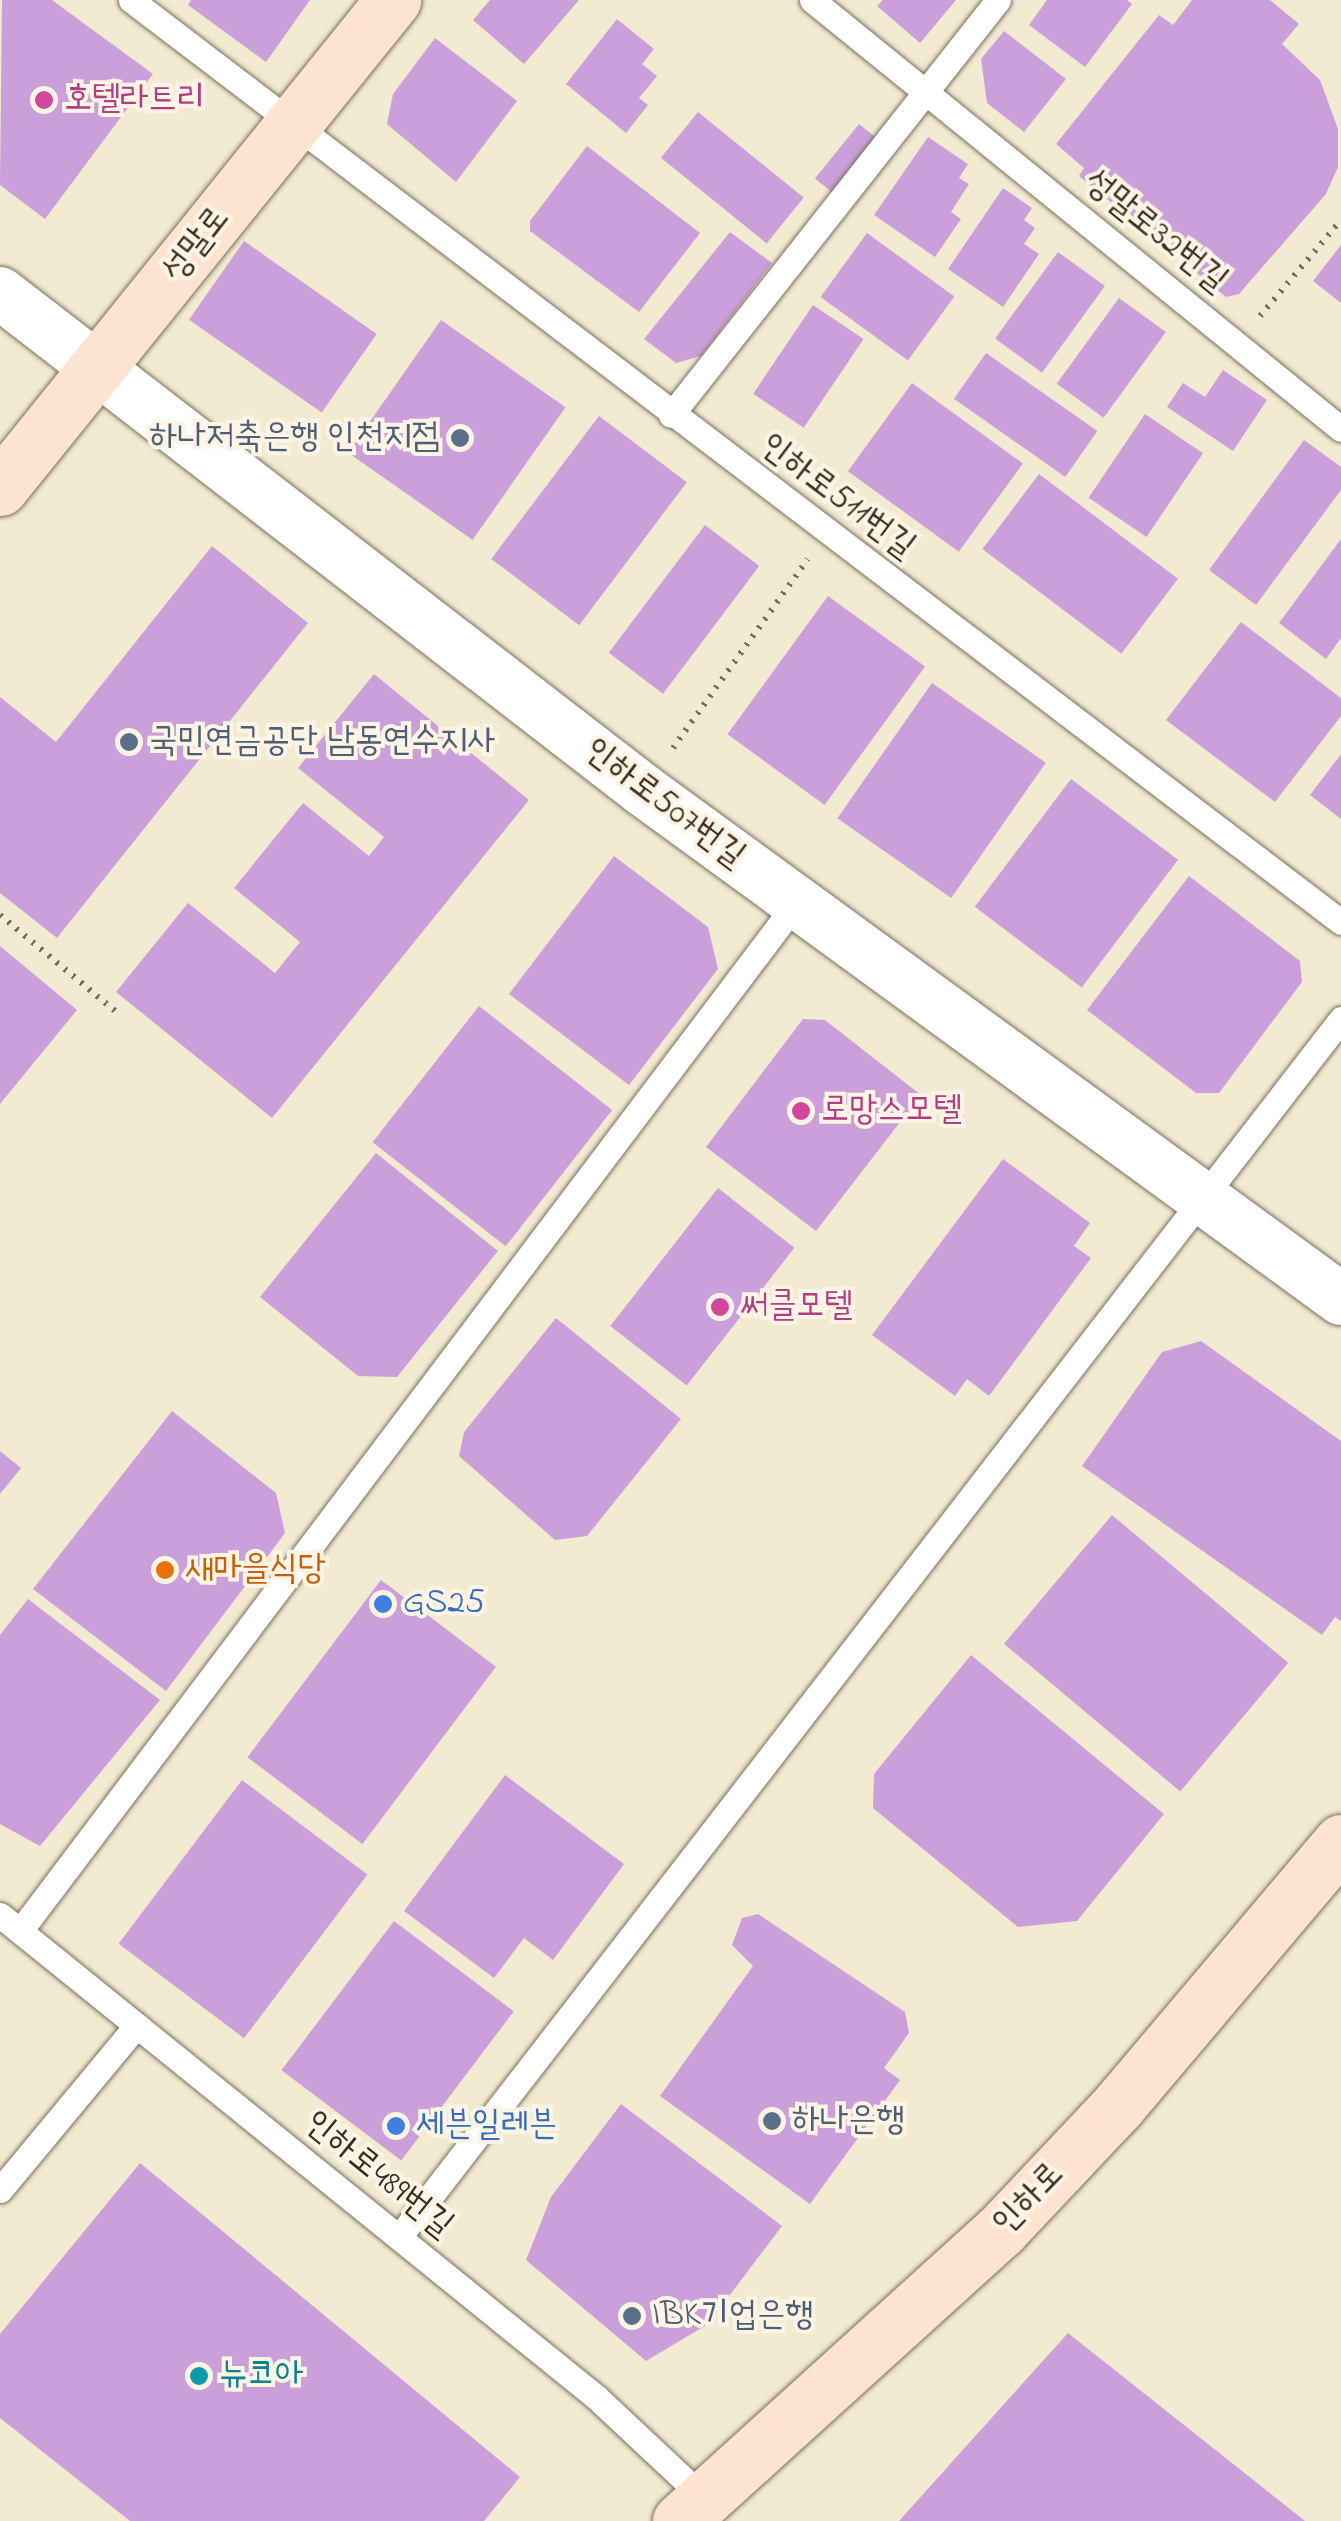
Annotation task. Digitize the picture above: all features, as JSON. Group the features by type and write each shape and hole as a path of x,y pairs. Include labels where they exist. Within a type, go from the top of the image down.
{"main road":[{"name":"성말로","path":"0,488 393,0"},
{"name":"인하로","path":"693,2510 1001,2230 1117,2107 1341,1842"}],"street":[{"name":"인하로507번길","path":"0,292 643,790 1341,1299"}],"lane":[{"name":"인하로511번길","path":"131,0 1341,922"},
{"name":"성말로32번길","path":"812,0 1341,429"},
{"path":"671,415 924,88 998,0"},
{"path":"10,1923 796,903"},
{"path":"399,2238 1341,1019"},
{"name":"인하로489번길","path":"10,1923 596,2397 693,2510"},
{"path":"0,2190 137,2025"}],"path":[{"path":"1236,344 1341,220"},
{"path":"643,790 827,533"},
{"path":"0,915 120,1016"}],"building":[{"path":"2,0 52,0 153,74 45,219 0,185"},
{"path":"191,0 310,0 266,62 188,5"},
{"path":"490,0 579,0 524,64 473,20"},
{"path":"883,0 956,0 920,43 877,6"},
{"path":"1047,0 1127,0 1132,4 1085,67 1029,25"},
{"path":"1192,0 1270,0 1299,24 1282,44 1320,80 1338,129 1338,167 1326,194 1239,294 1226,297 1079,176 1084,168 1056,144 1159,15 1173,25"},
{"path":"617,19 654,49 642,64 657,76 639,98 648,105 626,133 566,84"},
{"path":"1004,31 1066,79 1024,132 987,103 981,59"},
{"path":"435,38 517,101 456,182 387,124 393,94"},
{"path":"698,112 804,198 767,243 661,158"},
{"path":"859,124 876,138 832,192 815,178"},
{"path":"928,137 968,164 959,178 969,184 951,212 961,219 935,257 874,215"},
{"path":"587,146 700,233 639,312 530,231 530,221"},
{"path":"1003,188 1032,208 1024,220 1035,228 1024,244 1039,254 1003,307 948,269"},
{"path":"730,232 772,263 701,356 676,363 644,339"},
{"path":"867,233 954,296 908,360 821,297"},
{"path":"244,241 377,334 322,413 189,320"},
{"path":"1341,245 1341,303 1313,281"},
{"path":"1058,252 1105,286 1042,373 995,339"},
{"path":"1119,298 1166,332 1104,418 1057,384"},
{"path":"813,305 864,339 804,428 753,394"},
{"path":"441,320 566,407 473,540 348,453"},
{"path":"986,353 1097,431 1065,477 954,399"},
{"path":"1223,370 1267,400 1233,451 1167,407 1183,383 1205,397"},
{"path":"912,383 1023,464 959,552 848,471"},
{"path":"1145,414 1203,453 1147,537 1089,498"},
{"path":"599,416 687,482 579,625 491,559"},
{"path":"1304,440 1341,467 1341,490 1256,605 1209,570"},
{"path":"1039,474 1178,579 1121,654 982,549"},
{"path":"705,525 759,566 663,694 609,653"},
{"path":"1341,539 1341,638 1326,659 1279,623"},
{"path":"212,546 308,623 57,938 0,893 0,697 56,742"},
{"path":"828,596 925,667 825,805 727,734"},
{"path":"1241,622 1341,698 1341,716 1275,802 1166,720"},
{"path":"374,674 529,800 272,1118 116,992 188,903 275,973 300,942 234,888 303,803 369,856 384,837 298,768"},
{"path":"932,683 1046,763 951,898 837,818"},
{"path":"1341,754 1341,819 1310,795"},
{"path":"1071,779 1178,860 1082,987 975,907"},
{"path":"614,856 708,927 718,969 629,1085 509,994"},
{"path":"1189,876 1300,961 1302,982 1219,1093 1196,1093 1087,1010"},
{"path":"0,946 77,1010 0,1104"},
{"path":"479,1006 612,1110 506,1246 372,1142"},
{"path":"803,1019 825,1020 921,1095 816,1231 706,1147"},
{"path":"376,1153 498,1251 397,1377 358,1376 260,1297"},
{"path":"1003,1159 1090,1223 1074,1246 1091,1258 989,1396 967,1379 955,1396 872,1335"},
{"path":"718,1188 794,1248 687,1386 610,1326"},
{"path":"556,1318 681,1419 587,1536 555,1540 459,1456 464,1432"},
{"path":"1201,1341 1341,1441 1341,1621 1335,1617 1322,1635 1082,1466 1162,1352"},
{"path":"172,1411 276,1493 285,1533 166,1691 33,1589"},
{"path":"0,1451 21,1468 0,1494"},
{"path":"1112,1515 1288,1663 1180,1792 1004,1644"},
{"path":"381,1580 496,1667 362,1844 247,1757"},
{"path":"28,1599 160,1700 40,1846 0,1824 0,1635"},
{"path":"971,1655 1164,1814 1077,1921 1018,1927 873,1808 874,1774"},
{"path":"505,1775 624,1864 553,1960 524,1938 494,1978 404,1911"},
{"path":"242,1780 367,1874 244,2038 119,1944"},
{"path":"758,1914 905,2012 909,2033 884,2068 900,2080 810,2204 660,2096 753,1966 732,1945 742,1918"},
{"path":"394,1921 514,2011 401,2161 281,2070"},
{"path":"621,2104 782,2226 708,2324 646,2361 526,2260 551,2197"},
{"name":"뉴코아","path":"140,2163 520,2477 484,2521 130,2521 0,2418 0,2334"},
{"path":"1068,2333 1305,2521 899,2521"}],"place":[{"name":"호텔라트리","path":"44,100"},
{"name":"하나저축은행 인천지점","path":"460,438"},
{"name":"국민연금공단 남동연수지사","path":"129,742"},
{"name":"로망스모텔","path":"801,1111"},
{"name":"써클모텔","path":"720,1307"},
{"name":"새마을식당","path":"165,1570"},
{"name":"GS25","path":"383,1604"},
{"name":"하나은행","path":"772,2121"},
{"name":"세븐일레븐","path":"396,2126"},
{"name":"IBK기업은행","path":"632,2316"},
{"name":"뉴코아","path":"199,2376"}]}
